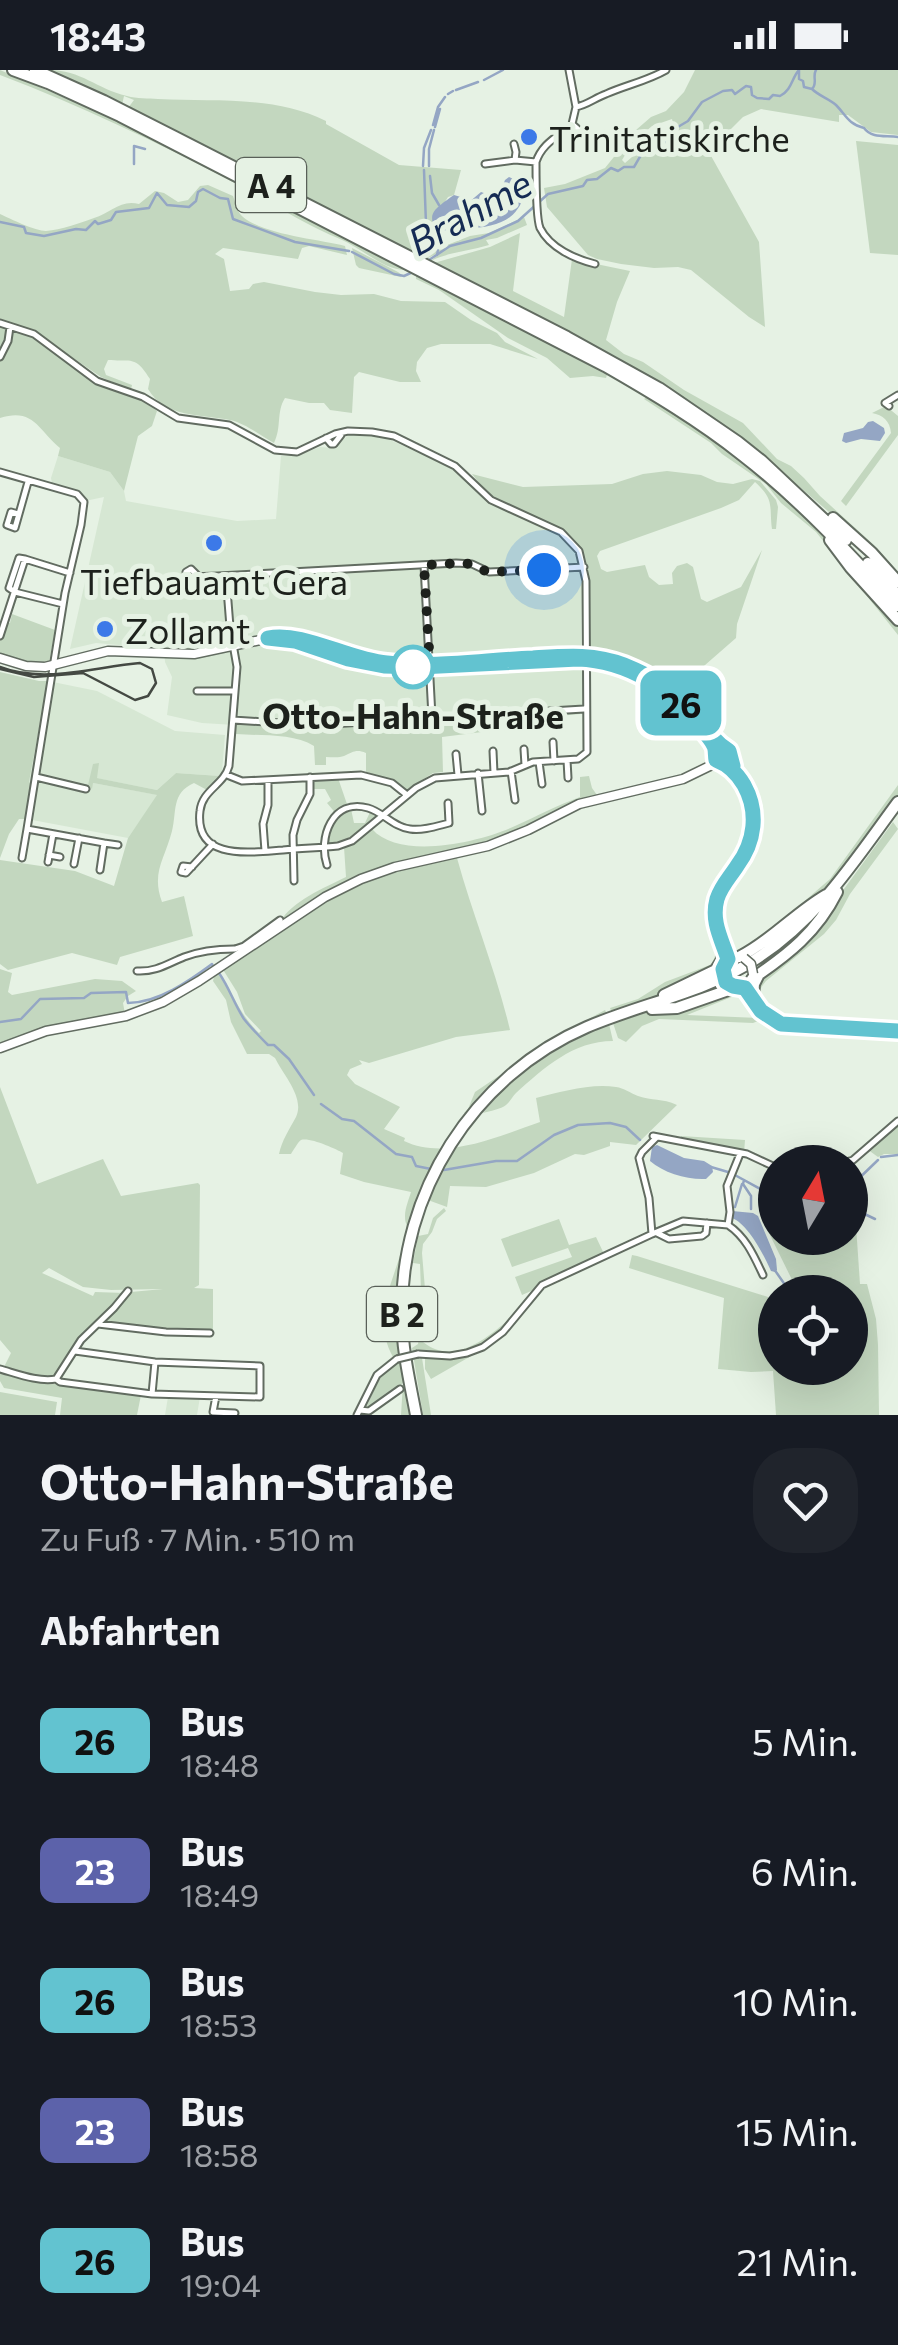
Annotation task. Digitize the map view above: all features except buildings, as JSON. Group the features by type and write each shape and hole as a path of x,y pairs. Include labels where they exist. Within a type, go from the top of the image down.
{"highway":[{"name":"A 4","path":"12,70 118,112"},
{"name":"A 4","path":"35,70 580,344 659,388 738,442 814,508 898,595"},
{"name":"A 4","path":"431,272 659,397 740,454 822,526 898,606"},
{"path":"814,508 848,530 898,582"},
{"path":"822,526 851,568 898,620"},
{"name":"B 2","path":"419,1415 408,1371 402,1318 404,1272 419,1213 443,1156 462,1127 512,1073 554,1044 586,1027 705,986 754,961 801,925 835,892 898,806"},
{"name":"B 2","path":"651,1007 674,989 729,963 835,892"},
{"name":"B 2","path":"651,1007 678,1008 746,981 819,924 835,892"},
{"path":"724,947 722,960 729,963"},
{"path":"746,981 754,984 752,998"}],"main road":[{"path":"0,658 26,666 54,666 108,651 194,654 268,638 295,641 376,665 586,657 621,663 688,705 718,744 721,756 736,772 749,796 754,824 746,852 716,903 716,925 729,963 724,979 746,981 751,964 729,963"},
{"path":"0,1048 46,1030 143,1010 182,992 236,952 325,896 361,880 395,867 498,842 579,804 683,779 721,756"}],"street":[{"path":"569,70 576,107 572,124 555,135 536,162 539,226 558,247 594,264"},
{"path":"576,107 666,70"},
{"path":"572,124 593,139 610,139 620,132"},
{"path":"514,144 516,160"},
{"path":"485,164 536,162"},
{"path":"0,323 34,334 98,381 144,397 178,418 229,425 275,450 297,452 326,438 334,444 341,433 394,436 455,466 491,500 561,532 579,551 586,581 586,752 578,760 538,762 511,771 458,774 424,782 352,841 324,848 230,852 213,844 202,830 201,805 206,794 227,776 237,667 226,576"},
{"path":"0,356 8,341 10,325"},
{"path":"889,406 885,403 898,395"},
{"path":"0,472 77,494 84,502 23,854"},
{"path":"18,514 28,481"},
{"path":"64,604 9,588 19,558 70,573"},
{"path":"198,576 466,563 488,572 584,567"},
{"path":"424,565 432,717"},
{"path":"0,636 15,592"},
{"path":"197,690 235,691"},
{"path":"233,720 313,725 586,709"},
{"path":"553,742 554,761"},
{"path":"524,749 525,766"},
{"path":"493,751 494,772"},
{"path":"456,754 458,774"},
{"path":"568,760 568,778"},
{"path":"538,762 542,784"},
{"path":"511,771 515,800"},
{"path":"227,776 242,781 361,774 392,783 407,796"},
{"path":"478,774 482,811"},
{"path":"294,882 293,835 310,794 310,777"},
{"path":"36,780 86,789 36,780"},
{"path":"265,851 263,824 268,780"},
{"path":"327,865 327,826 345,810 367,808 410,829 449,823 448,802"},
{"path":"27,829 118,846"},
{"path":"53,834 49,858 60,857"},
{"path":"74,864 79,838"},
{"path":"103,866 104,843"},
{"path":"192,867 213,844"},
{"path":"13,852 32,852"},
{"path":"137,971 162,968 209,950 236,952 280,920"},
{"path":"746,981 761,1011 781,1024 898,1031"},
{"path":"868,1146 898,1121"},
{"path":"655,1234 639,1158 655,1137 758,1158"},
{"path":"728,1225 727,1186 740,1154"},
{"path":"358,1413 377,1375 397,1358 418,1354 450,1356 483,1346 502,1332 542,1285 684,1222 734,1228 750,1247 763,1275"},
{"path":"655,1234 669,1239 702,1236 706,1234 707,1223"},
{"path":"0,1369 56,1379 81,1340 128,1290"},
{"path":"97,1324 210,1333"},
{"path":"56,1379 152,1394 260,1397 260,1366 155,1362 75,1351"},
{"path":"152,1394 155,1362"},
{"path":"358,1413 369,1411 400,1389"},
{"path":"216,1396 213,1412 235,1413"}],"shaded area":[{"path":"0,70 107,116 409,270 382,263 203,166 88,111 0,75"},
{"path":"47,70 80,76 135,98 243,101 286,107 326,121 399,165 461,170 454,195 448,197 432,223 442,247 489,233 524,217 527,225 486,240 489,245 431,261 440,253 436,251 426,259 128,108 134,100 124,96 122,105"},
{"path":"695,70 898,70 898,135 871,132 848,115 839,115 839,122 761,109 743,117 715,145 704,133 690,142 710,154 759,242 765,327 691,270 621,264 588,255 547,207 544,188 605,168 626,142 633,142 622,160 625,163 645,146 665,137 672,119 644,133 636,130 666,111 684,92"},
{"path":"856,141 898,145 898,255 870,253"},
{"path":"208,185 233,196 239,213 253,223 345,246 347,255 309,246 302,248 298,259 223,248 215,254 224,259 230,291 264,282 341,295 374,294 401,301 445,302 538,359 490,344 441,344 427,348 417,362 421,382 400,382 359,372 354,377 352,413 330,410 324,403 285,398 274,443 236,422 164,405 148,389 150,379 136,363 108,360 104,369 106,375 132,385 131,390 101,377 35,332 0,320 0,214 46,231 94,218 121,205 139,204 155,191 178,202 188,200 200,186"},
{"path":"520,233 513,291 564,317 572,259 630,271 606,340 743,423 777,459 791,466 874,545 898,572 898,578 849,529 698,408 617,357 434,263 490,247"},
{"path":"352,248 398,272 401,277 359,268"},
{"path":"416,274 608,372 606,378 570,378 547,358 508,338 439,290 416,279"},
{"path":"0,326 33,336 95,383 143,399 157,411 152,426 138,436 124,491 110,472 58,456 60,448 28,418 0,418"},
{"path":"648,396 735,454 795,505 898,624 898,635 816,532 781,503 766,484 644,399"},
{"path":"886,406 898,416 898,435 846,506 841,501 891,433 885,419 872,413"},
{"path":"350,434 381,436 447,465 490,504 563,536 573,548 582,574 581,646 588,711 314,727 202,723 167,715 172,677 164,649 96,643 70,649 104,497 85,501 78,492 52,484 58,456 110,472 124,491 126,501 237,521 276,519 281,456 333,448"},
{"path":"667,471 733,484 760,481 778,507 776,529 772,529 768,499 755,482 739,500 600,551 597,556 601,569 607,572 645,565 649,577 659,585 673,584 672,573 677,566 687,563 693,567 701,599 707,602 741,587 762,550 737,624 736,638 681,686 590,652 589,579 585,558 574,540 557,527 490,497 472,474 523,487 612,484"},
{"path":"12,614 55,630 49,663 22,662 0,655 0,639"},
{"path":"0,672 48,681 29,782 32,785 27,819 19,819 0,858"},
{"path":"48,681 97,691 175,731 225,735 220,776 176,773 157,790 96,778 93,783 158,795 128,838 27,819 29,782"},
{"path":"580,712 538,718 537,725 442,737 443,772 433,773 405,791 391,780 366,772 366,753 326,757 326,765 315,765 314,746 306,742 236,734 235,725 314,727"},
{"path":"99,763 97,778 157,790 176,773 220,776 207,790 194,783 182,792 158,874 162,902 184,896 193,936 120,957 117,965 72,953 8,970 0,964 0,860 75,871 114,886 128,838 157,795 93,783 92,789 88,785 93,764"},
{"path":"589,776 597,795 495,840 412,860 316,898 280,922 300,901 346,877 344,847 372,829 385,839 421,846 482,838 580,797 580,777"},
{"path":"338,778 354,823 365,823 371,810 379,815 350,840 328,846 327,831 338,816 327,803 331,800 325,789 313,789 313,780"},
{"path":"898,785 898,800 842,876 770,936 733,954 719,925 718,911 726,886 750,847 751,853 728,888 721,907 722,929 734,951 770,931 830,879"},
{"path":"893,822 898,829 850,894 836,920 766,981 759,997 766,1008 784,1017 829,1025 785,1022 772,1016 759,1003 756,983 826,921 844,889"},
{"path":"743,844 746,846 728,874 716,905 716,966 653,1001 613,1015 610,1008 638,999 714,960 709,919 712,898"},
{"path":"457,858 510,1030 456,1037 369,1063 359,1060 362,1064 350,1069 347,1075 355,1084 400,1107 384,1129 420,1146 472,1144 540,1122 536,1098 596,1086 619,1088 677,1105 636,1145 610,1142 610,1146 575,1154 534,1173 486,1187 450,1186 447,1207 417,1196 401,1354 393,1357 386,1341 385,1309 406,1232 405,1213 411,1192 340,1174 343,1153 316,1142 301,1140 291,1154 279,1154 296,1117 296,1095 275,1058 269,1054 247,1054 231,1022 226,1000 213,981 218,971 259,1033 222,968 315,906 351,887"},
{"path":"0,969 12,973 8,992 12,995 95,979 122,981 136,991 123,1003 125,1014 0,1045"},
{"path":"739,989 746,992 764,1017 753,1023 659,1019 642,1026 626,1042 618,1038 613,1023","holes":["739,994 759,1018 687,1015"]},
{"path":"605,1010 608,1016 560,1037 469,1113 464,1113 475,1092 563,1033"},
{"path":"609,1024 613,1041 572,1051 537,1074 506,1105 483,1113 540,1060"},
{"path":"0,1087 37,1184 103,1159 121,1196 200,1185 199,1285 194,1288 213,1289 213,1331 103,1324 131,1292 163,1289 83,1287 49,1268 42,1273 93,1296 95,1292 125,1293 88,1331 50,1380 3,1369 11,1353 0,1340"},
{"path":"898,1124 898,1154 878,1157 868,1148"},
{"path":"681,1136 745,1140 744,1153 680,1140"},
{"path":"444,1208 446,1211 423,1244 423,1342 436,1349 462,1350 448,1352 416,1351 417,1357 422,1358 431,1415 423,1415 412,1348 418,1344 422,1317 420,1264 413,1263 418,1236 428,1234 433,1218"},
{"path":"559,1219 569,1245 596,1237 606,1258 522,1295 515,1277 572,1257 568,1248 512,1267 501,1239"},
{"path":"632,1255 758,1294 758,1372 718,1369 724,1298 629,1268"},
{"path":"780,1255 858,1255 859,1275 790,1275"},
{"path":"868,1288 876,1319 879,1415 776,1415 774,1385 868,1385"},
{"path":"519,1310 496,1333 462,1350 487,1337"},
{"path":"515,1324 499,1340 431,1379 425,1369 425,1357 474,1351"},
{"path":"403,1361 414,1415 401,1415 403,1383 366,1408 384,1374"},
{"path":"3,1371 49,1383 141,1395 137,1415 60,1415 62,1398 4,1388 0,1381"},
{"path":"0,1392 57,1402 55,1415 0,1415"},
{"path":"168,1397 200,1397 197,1415 165,1415"}],"water":[{"path":"509,177 520,185 523,195 515,212 496,224 469,228 468,203 481,192 498,198"},
{"path":"454,195 467,201 464,228 459,232 436,230 433,214"},
{"path":"873,421 884,428 880,441 842,441 844,433"},
{"path":"657,1145 684,1158 704,1161 712,1166 713,1172 706,1179 699,1179 662,1169 650,1161 652,1147"},
{"path":"732,1211 758,1216 758,1246 750,1233 732,1218"},
{"path":"763,1255 774,1255 777,1270 771,1271"}],"waterway":[{"path":"484,80 503,70"},
{"name":"Brahme","path":"799,70 804,87 812,89 816,70"},
{"name":"Brahme","path":"429,260 450,246 481,238 518,221 548,194 583,186 611,168 618,171 634,167 644,152 662,146 671,131 688,121 702,102 723,91 732,90 735,94 746,86 751,87 757,98 780,96 799,70"},
{"path":"456,90 478,82"},
{"path":"812,89 871,134 898,137"},
{"path":"448,94 453,91"},
{"path":"433,125 445,97"},
{"path":"435,127 440,109"},
{"path":"423,166 431,130"},
{"path":"429,166 434,130"},
{"path":"134,164 134,146 145,149"},
{"path":"424,170 426,224 439,243 437,255"},
{"path":"430,176 432,193 439,205"},
{"name":"Brahme","path":"0,222 44,236 86,230 95,221 98,224 111,220 116,212 149,208 157,193 167,205 189,207 203,189 228,199 233,219 295,242 349,251"},
{"name":"Brahme","path":"352,252 394,274 404,276 415,271"},
{"path":"0,1022 21,1019 40,999 126,992 128,1003 151,999 213,966"},
{"path":"219,973 244,1019 268,1045 274,1045 289,1059 314,1095"},
{"path":"321,1104 342,1119 354,1121 396,1154 412,1157 416,1166 431,1169"},
{"path":"444,1170 517,1161 554,1135 578,1125 610,1123 626,1127 640,1140"},
{"path":"881,1157 898,1155"},
{"path":"868,1170 878,1160"},
{"path":"711,1167 728,1172"},
{"path":"733,1174 758,1188"},
{"path":"744,1180 751,1196 751,1209"},
{"path":"735,1207 742,1184"},
{"path":"868,1216 875,1219"},
{"path":"774,1269 778,1275"}],"tram line":[{"path":"0,667 52,674 140,663 152,669 156,683 148,696 135,700 83,673 34,677 0,669"}],"bus line":[{"name":"26","path":"733,766 729,751 718,744 680,697 621,663 577,656 386,663 296,638 268,638 295,641 384,666 594,660 622,667 668,692 714,746 716,760 736,772 752,806 754,824 749,845 716,903 718,935 728,959 723,969 726,982 745,988 768,1018 781,1024 898,1031"}],"place":[{"name":"Trinitatiskirche","path":"529,137"},
{"name":"Tiefbauamt Gera","path":"214,543"},
{"name":"Zollamt","path":"105,629"},
{"name":"Otto-Hahn-Straße","path":"413,667"}],"route":[{"path":"413,667 430,666 424,565 466,563 488,572 544,570"}]}
